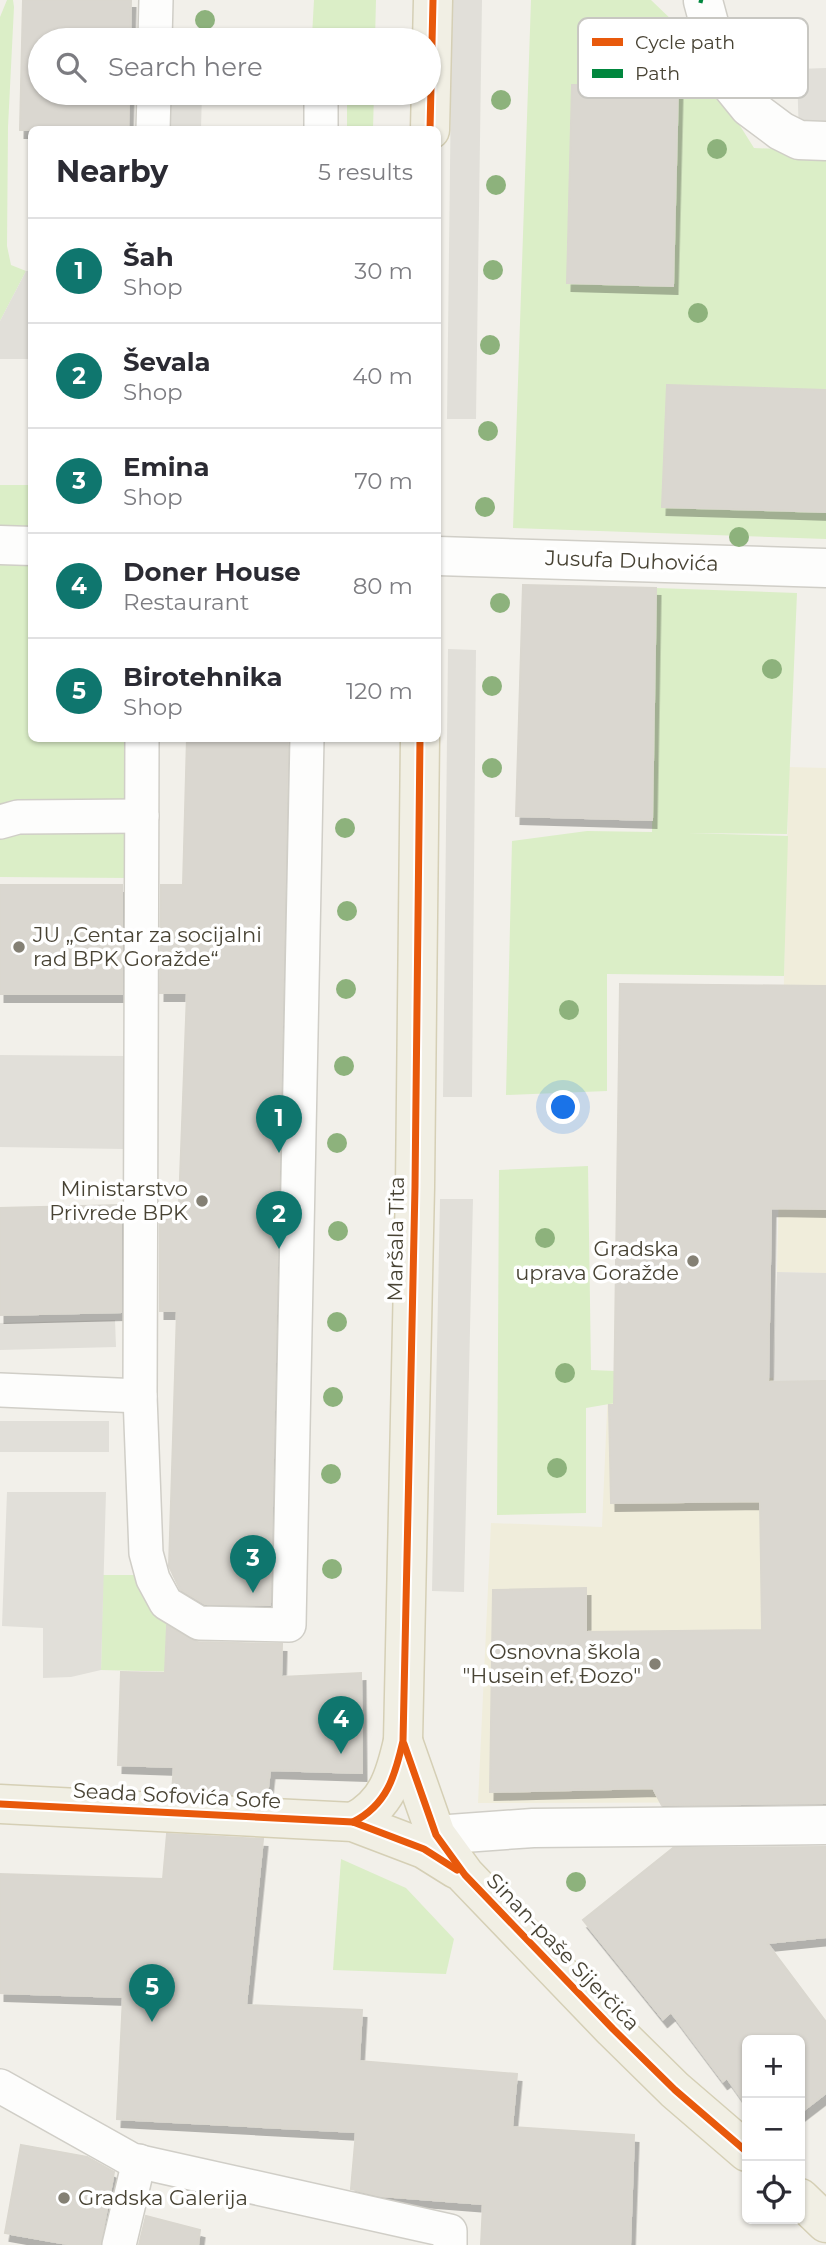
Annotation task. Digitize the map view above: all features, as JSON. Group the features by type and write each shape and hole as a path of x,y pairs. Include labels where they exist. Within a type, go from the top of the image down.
{"main road":[{"path":"432,28 433,0"},
{"path":"430,126 431,105"},
{"name":"Maršala Tita","path":"403,1741 415,1187 420,742"},
{"path":"353,1822 371,1813 386,1794 396,1773 403,1741"},
{"name":"Sinan-paše Sijerčića","path":"403,1741 436,1835 465,1875 613,2029 675,2090 742,2148"},
{"name":"Seada Sofovića Sofe","path":"0,1804 353,1822 424,1849 465,1875"},
{"path":"805,2203 826,2223"}],"street":[{"path":"703,1 708,18"},
{"path":"742,98 749,107 781,131 799,140 826,141"},
{"path":"0,545 28,546"},
{"name":"Jusufa Duhovića","path":"441,556 826,568"},
{"path":"436,1835 533,1828 826,1825"}],"lane":[{"path":"156,0 156,28"},
{"path":"153,126 154,105"},
{"path":"321,105 321,126"},
{"path":"142,742 140,1396 146,1553 158,1593 166,1603 199,1623 289,1625 307,742"},
{"path":"0,822 18,817 142,816"},
{"path":"0,1390 140,1396"},
{"path":"0,2086 132,2160 450,2231 450,2245"},
{"path":"119,2245 139,2161"}],"shaded area":[{"path":"452,0 482,0 476,419 447,419"},
{"path":"826,68 826,139 799,140 798,98 808,98 808,69"},
{"path":"165,105 202,105 201,126 165,126"},
{"path":"28,271 28,359 0,359 0,321"},
{"path":"448,649 476,650 472,1097 443,1097"},
{"path":"789,767 826,768 826,1273 777,1272"},
{"path":"0,1055 125,1056 123,1149 0,1147"},
{"path":"440,1199 473,1199 464,1592 432,1591"},
{"path":"777,1272 826,1273 826,1383 772,1401"},
{"path":"115,1320 116,1347 0,1350 0,1323"},
{"name":"Osnovna škola \"Husein ef. Đozo\"","path":"826,1374 826,1802 478,1803 491,1523 602,1527 608,1389"},
{"path":"0,1421 109,1421 109,1452 0,1452"},
{"path":"7,1492 106,1492 101,1670 71,1677 43,1678 43,1628 2,1626"}],"green space":[{"path":"7,0 13,0 14,7 8,127 7,246 11,265 26,271 0,321 0,17"},
{"path":"314,0 376,0 375,28 312,28"},
{"path":"531,0 651,0 670,18 578,18 578,98 723,98 754,148 826,151 826,539 513,528"},
{"path":"347,105 374,105 373,126 347,126"},
{"path":"0,485 28,485 28,546 0,545"},
{"path":"0,562 28,562 28,742 127,742 130,803 44,799 0,806"},
{"path":"656,588 797,593 787,834 688,833 788,836 784,976 607,974 607,1091 506,1095 512,841 587,831 652,832"},
{"path":"129,825 128,878 0,877 0,833"},
{"path":"588,1166 591,1370 615,1371 615,1403 586,1408 586,1513 497,1515 499,1170"},
{"path":"103,1575 147,1575 188,1619 183,1672 101,1670"},
{"path":"341,1859 406,1888 454,1939 446,1974 333,1970"}],"building":[{"path":"23,0 131,0 130,28 28,28 28,105 129,105 128,126 28,126 28,130 20,130"},
{"path":"572,85 578,85 578,98 678,98 673,286 567,283"},
{"path":"667,385 826,390 826,512 662,507"},
{"path":"523,585 656,588 652,820 516,816"},
{"path":"187,742 288,742 270,1605 205,1604 180,1589 169,1566 177,1311 160,1311 160,1204 179,1204 187,993 160,993 161,885 183,885"},
{"path":"0,885 122,885 122,994 0,994"},
{"path":"620,984 826,986 826,1209 771,1208 768,1382 826,1381 826,1803 662,1805 653,1788 490,1792 493,1590 586,1588 586,1632 762,1630 760,1501 611,1503 609,1405 614,1405"},
{"path":"121,1205 121,1312 0,1315 0,1208"},
{"path":"167,1626 198,1642 282,1644 281,1677 361,1673 362,1773 270,1770 267,1796 172,1791 174,1767 118,1765 121,1672 165,1673"},
{"path":"167,1834 263,1839 246,2005 362,2010 359,2061 517,2074 512,2127 634,2135 630,2245 481,2245 483,2204 381,2196 351,2189 356,2132 117,2119 123,1997 0,1993 0,1874 163,1879"},
{"path":"826,1847 826,1937 767,1943 826,2022 826,2093 805,2109 805,2035 742,2035 742,2099 727,2078 723,2081 671,2012 663,2019 583,1920 673,1848"},
{"name":"Gradska Galerija","path":"21,2145 87,2157 114,2172 100,2245 73,2245 5,2233"},
{"path":"146,2216 200,2230 198,2245 139,2245"}],"marked path":[{"path":"699,0 703,1"}],"cycle path":[{"path":"432,28 433,0"},
{"path":"430,126 431,105"},
{"path":"353,1822 365,1815 382,1798 393,1778 403,1741 415,1187 420,742"},
{"path":"404,1744 436,1835 465,1875 613,2029 675,2090 742,2148"},
{"path":"0,1804 353,1822 424,1849 457,1870"}],"place":[{"name":"JU „Centar za socijalni rad BPK Goražde“","path":"19,947"},
{"name":"Šah","path":"279,1153"},
{"name":"Ministarstvo Privrede BPK","path":"202,1201"},
{"name":"Ševala","path":"279,1249"},
{"name":"Gradska uprava Goražde","path":"693,1261"},
{"name":"Emina","path":"253,1593"},
{"name":"Osnovna škola \"Husein ef. Đozo\"","path":"655,1664"},
{"name":"Doner House","path":"341,1754"},
{"name":"Birotehnika","path":"152,2022"},
{"name":"Gradska Galerija","path":"64,2198"}]}
